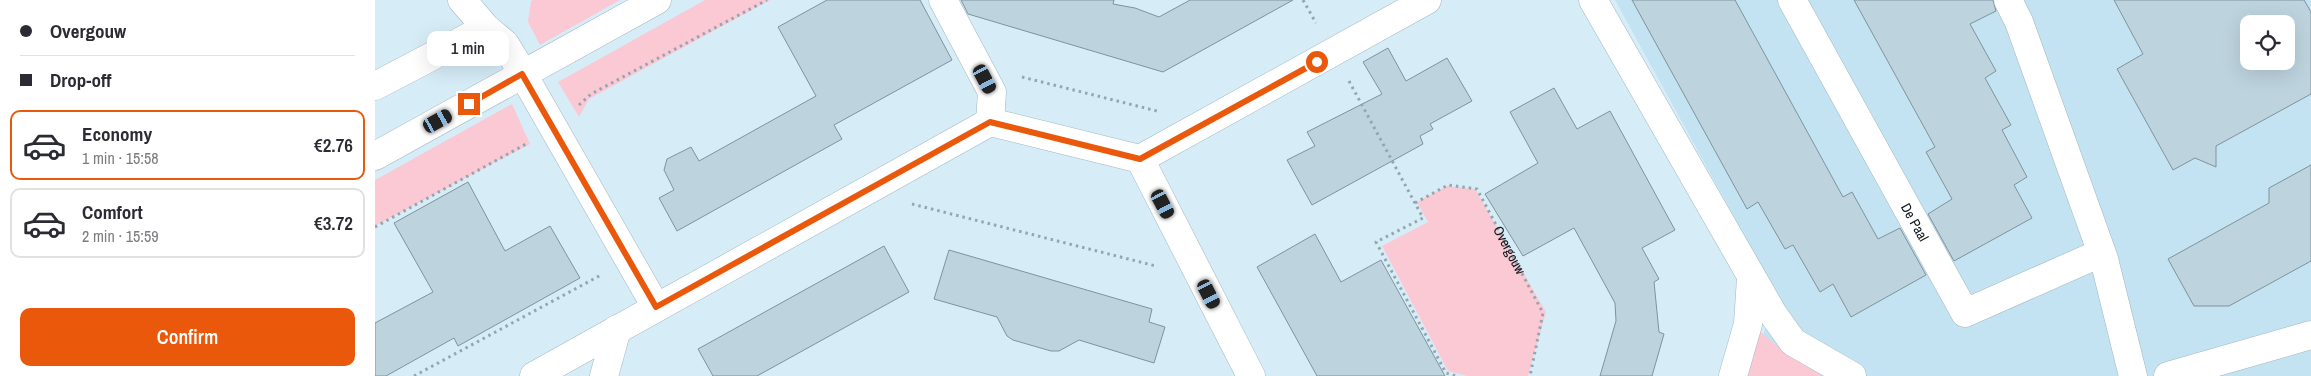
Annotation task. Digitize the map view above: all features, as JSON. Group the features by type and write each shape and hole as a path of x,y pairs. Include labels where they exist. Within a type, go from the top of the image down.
{"street":[{"path":"462,0 486,28 505,44 656,307"},
{"path":"375,156 657,0"},
{"path":"943,0 992,92 990,122"},
{"path":"534,376 990,122 1140,159 1427,0"},
{"path":"1593,0 1773,314 1793,342 1852,376"},
{"name":"De Paal","path":"1792,0 1965,313 2101,253"},
{"path":"2008,0 2019,22 2101,253 2133,376"},
{"path":"375,86 486,28"},
{"path":"1140,159 1251,376"},
{"path":"1733,376 1748,324 1751,278"},
{"path":"604,376 617,329"},
{"path":"2168,376 2239,367 2311,335"}],"path":[{"path":"375,227 553,129 591,94 767,0"},
{"path":"1303,0 1423,218 1376,242 1447,373 1456,376"},
{"path":"978,66 1204,124"},
{"name":"Overgouw","path":"1415,203 1448,186 1477,189 1543,313 1530,376"},
{"path":"863,192 1201,277"},
{"path":"414,376 630,259"}],"shaded area":[{"path":"620,0 540,45 528,22 531,1"},
{"path":"705,0 770,0 589,99 579,117 558,82"},
{"path":"1615,0 2311,0 2311,376 1749,376 1777,295"},
{"path":"512,104 530,144 375,226 375,180"},
{"path":"1447,186 1475,189 1546,312 1528,376 1467,376 1448,371 1382,246 1428,222 1417,202"},
{"path":"1757,329 1777,346 1826,376 1744,376"}],"building":[{"path":"827,0 920,0 952,60 834,125 842,139 677,231 659,198 674,190 664,170 667,159 691,147 699,161 816,96 778,27"},
{"path":"961,0 1114,0 1113,4 1135,8 1159,17 1190,0 1293,0 1163,72 968,14"},
{"path":"1632,0 1735,0 1843,197 1852,192 1878,239 1900,228 1926,275 1851,317 1833,284 1820,292 1793,245 1785,249 1758,202 1747,209"},
{"path":"1854,0 1993,0 1996,11 1970,24 1996,71 1985,78 2011,125 2002,130 2027,177 2014,185 2032,218 1954,261 1928,214 1952,199 1926,152 1935,147"},
{"path":"2114,0 2304,0 2311,12 2311,94 2216,146 2216,167 2195,158 2173,170 2117,69 2143,54"},
{"path":"1388,48 1406,81 1447,58 1472,101 1430,124 1433,129 1420,136 1423,144 1312,205 1287,160 1315,146 1307,132 1382,94 1363,62"},
{"path":"1554,88 1577,129 1610,111 1675,230 1642,248 1659,279 1654,282 1659,332 1664,334 1652,376 1600,376 1616,321 1615,303 1574,228 1523,256 1485,194 1538,163 1510,112"},
{"path":"2311,165 2311,261 2229,306 2194,306 2168,259 2269,203 2269,188"},
{"path":"468,182 505,251 550,226 580,278 458,346 454,338 386,376 375,376 375,323 433,292 394,223"},
{"path":"1315,234 1341,282 1381,260 1445,376 1317,376 1257,267"},
{"path":"884,246 909,292 757,376 713,376 698,349"},
{"path":"949,250 1152,309 1149,322 1165,327 1154,363 1079,340 1059,351 1051,351 1013,340 1007,336 997,317 934,299"}],"route":[{"path":"469,104 522,74 656,307 990,122 1140,159 1317,62"}]}
